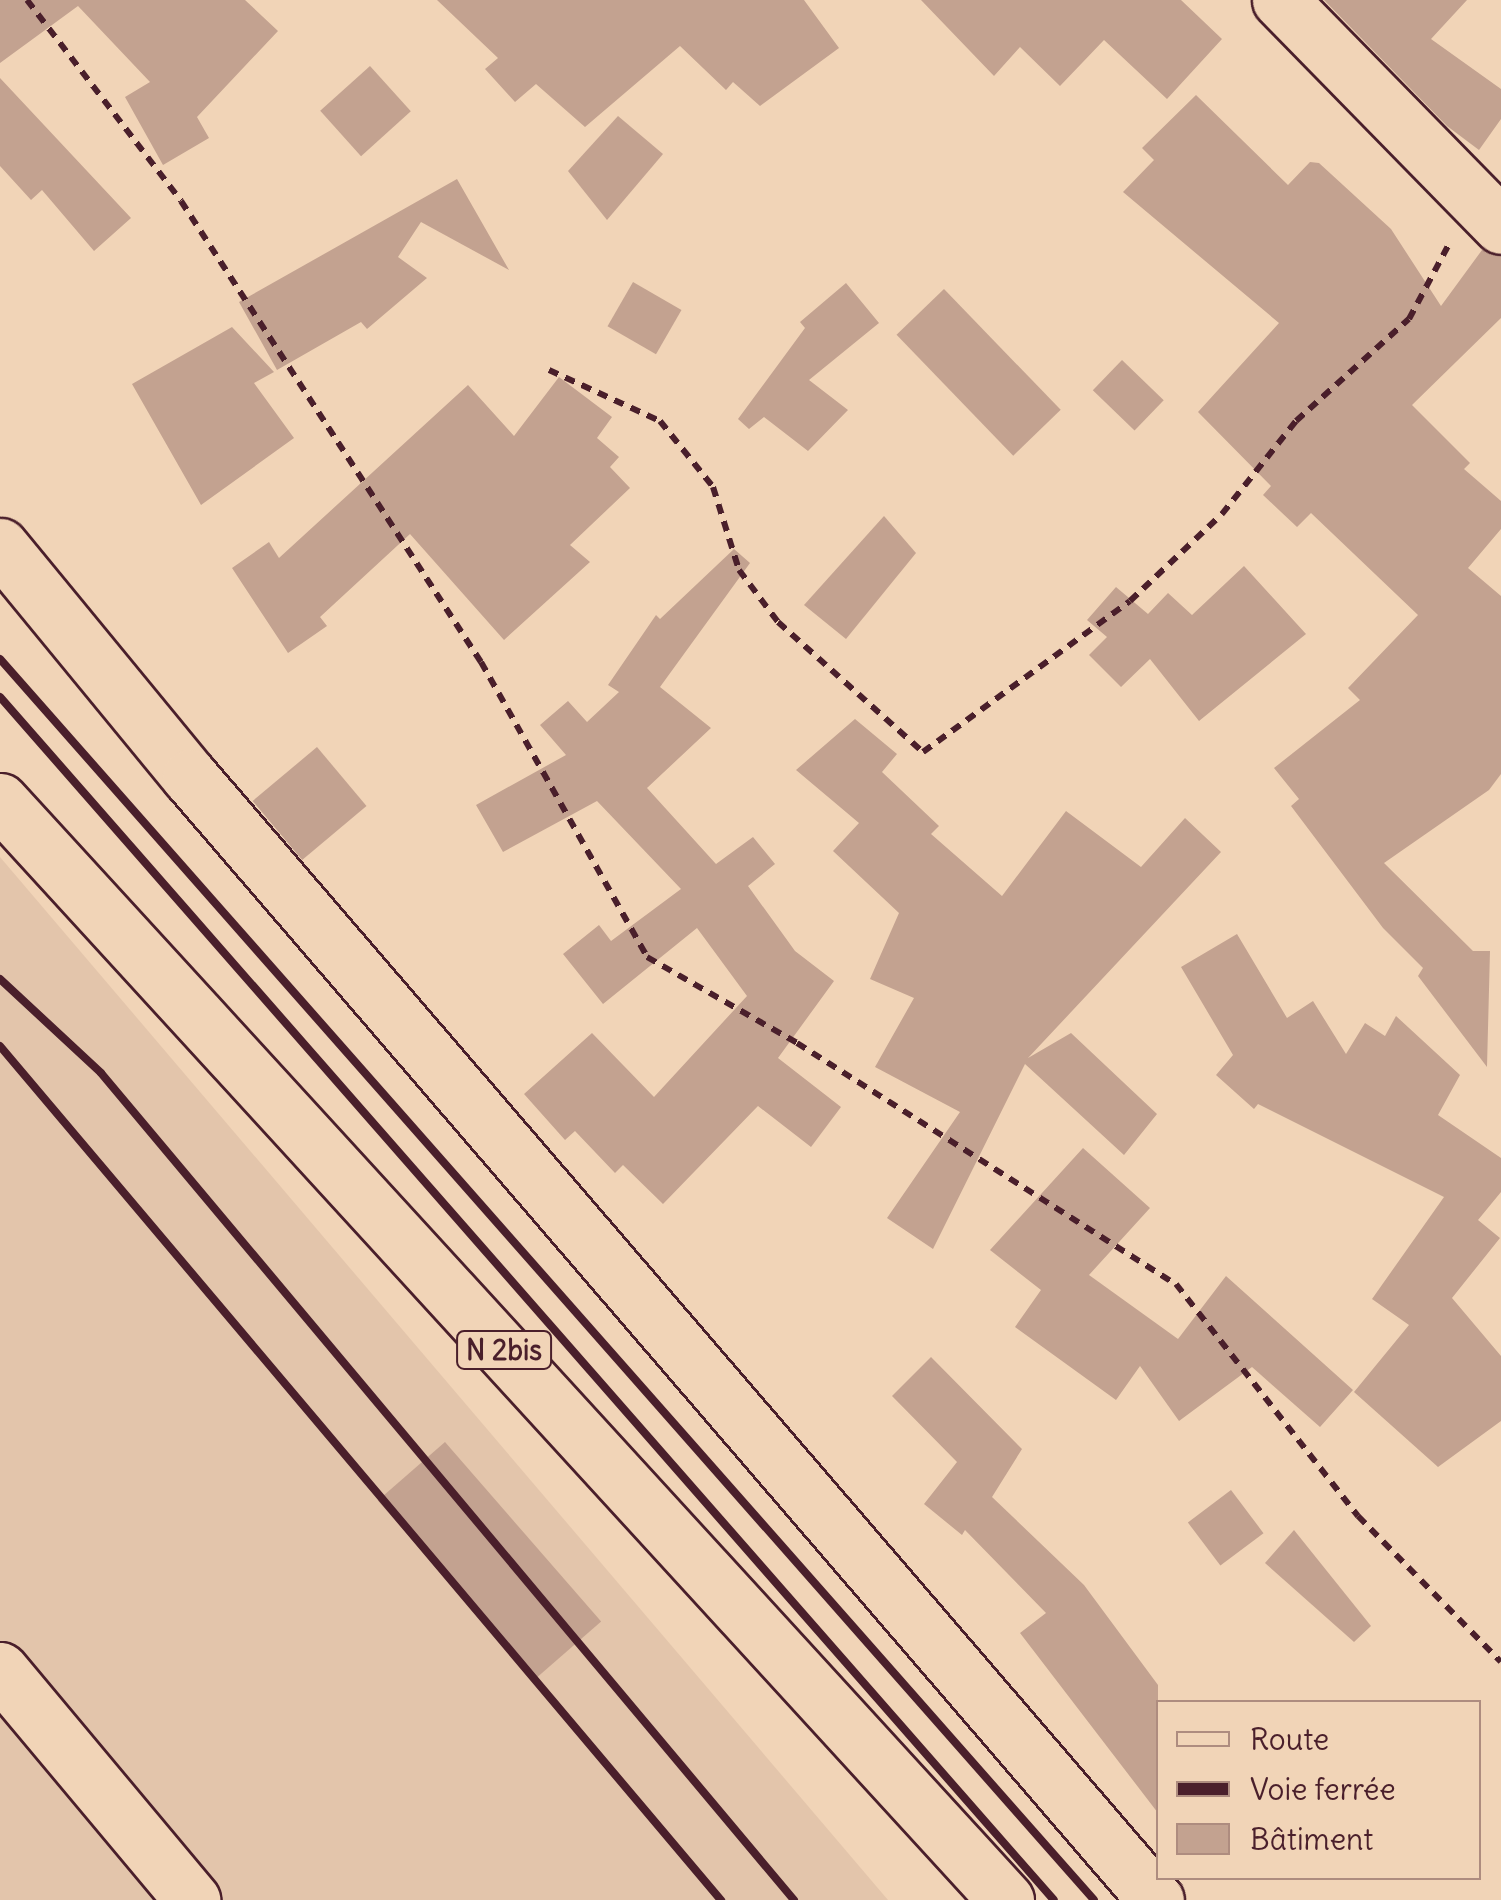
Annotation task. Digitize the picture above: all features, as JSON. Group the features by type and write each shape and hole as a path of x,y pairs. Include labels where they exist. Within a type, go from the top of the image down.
{"main road":[{"path":"1280,0 1488,211"},
{"path":"0,546 190,777 1156,1900"},
{"name":"N 2bis","path":"0,801 1006,1900"},
{"path":"0,1670 192,1900"}],"path":[{"path":"27,0 181,201 481,662 647,957 797,1042 1176,1284 1358,1516 1501,1662"},
{"path":"549,370 660,421 713,487 739,570 778,622 924,752 1130,601 1222,514 1296,421 1410,319 1488,211"}],"shaded area":[{"path":"0,857 888,1900 0,1900"}],"building":[{"path":"0,0 245,0 278,31 197,117 209,138 163,165 125,97 150,82 78,6 0,63"},
{"path":"437,0 804,0 839,48 760,106 733,82 726,90 680,46 585,127 536,84 515,102 485,69 498,58"},
{"path":"921,0 1181,0 1222,39 1167,99 1104,40 1060,86 1020,47 994,76"},
{"path":"1324,0 1467,0 1431,39 1501,89 1501,119 1479,150 1447,126"},
{"path":"370,66 411,111 361,156 320,111"},
{"path":"0,78 131,218 94,251 42,190 31,200 0,166"},
{"path":"1196,95 1288,185 1310,162 1319,163 1391,229 1441,306 1482,250 1501,256 1501,318 1412,405 1470,463 1464,469 1501,501 1501,529 1468,568 1501,596 1501,774 1489,790 1384,863 1473,951 1490,951 1487,1067 1418,976 1423,968 1383,928 1291,806 1299,799 1274,768 1360,700 1348,688 1418,615 1311,513 1297,527 1263,495 1271,486 1198,412 1279,323 1123,192 1154,160 1142,148"},
{"path":"618,116 663,154 607,220 568,171"},
{"path":"457,179 509,270 421,222 398,257 427,278 367,329 361,322 277,370 239,302"},
{"path":"633,282 681,310 656,354 608,326"},
{"path":"846,283 879,323 809,380 848,410 808,451 764,417 749,429 738,419 805,328 800,322"},
{"path":"944,289 1061,410 1013,456 897,335"},
{"path":"232,327 274,372 254,383 294,438 201,505 132,384"},
{"path":"1122,360 1164,400 1135,431 1093,390"},
{"path":"559,377 612,417 597,438 619,457 610,467 630,488 570,545 590,562 504,640 410,534 320,617 327,626 288,653 232,568 269,542 279,558 468,385 514,436"},
{"path":"884,516 916,553 846,639 804,605"},
{"path":"734,549 750,563 660,687 711,728 647,788 716,864 753,837 775,864 748,886 795,951 834,981 778,1058 841,1107 811,1147 758,1106 663,1204 623,1165 615,1173 575,1131 565,1140 524,1094 592,1033 654,1097 747,996 697,928 603,1004 563,954 599,925 611,941 681,889 597,801 503,852 476,805 566,755 540,725 568,701 587,722 619,692 608,685 656,615 660,619"},
{"path":"1244,566 1306,634 1199,721 1150,659 1121,687 1089,655 1107,637 1087,620 1116,587 1148,614 1168,593 1192,615"},
{"path":"855,719 897,754 882,772 939,826 931,834 1002,896 1066,811 1141,867 1185,818 1221,852 1028,1058 1071,1033 1157,1114 1124,1155 1025,1064 933,1249 887,1218 960,1112 875,1067 914,998 870,979 899,913 833,851 859,823 796,770"},
{"path":"317,747 366,806 302,860 253,801"},
{"path":"1237,934 1287,1018 1313,1001 1346,1054 1365,1023 1385,1036 1396,1016 1460,1075 1438,1115 1501,1158 1501,1192 1478,1220 1500,1238 1452,1298 1501,1356 1501,1421 1438,1467 1354,1392 1409,1325 1372,1299 1444,1197 1258,1104 1254,1109 1216,1075 1233,1055 1181,967"},
{"path":"1083,1148 1150,1208 1089,1275 1178,1339 1226,1276 1353,1390 1320,1427 1252,1367 1179,1421 1140,1366 1116,1400 1015,1327 1041,1290 990,1250"},
{"path":"931,1357 1022,1449 992,1497 1084,1585 1158,1685 1156,1810 1020,1633 1046,1613 965,1530 962,1535 924,1504 957,1462 892,1396"},
{"path":"445,1442 601,1622 534,1680 378,1500"},
{"path":"1231,1490 1263,1533 1220,1566 1188,1522"},
{"path":"1294,1530 1371,1626 1354,1642 1265,1563"}],"railway":[{"path":"0,659 1094,1900"},
{"path":"0,697 1054,1900"},
{"path":"0,979 101,1073 794,1900"},
{"path":"0,1046 721,1900"}]}
